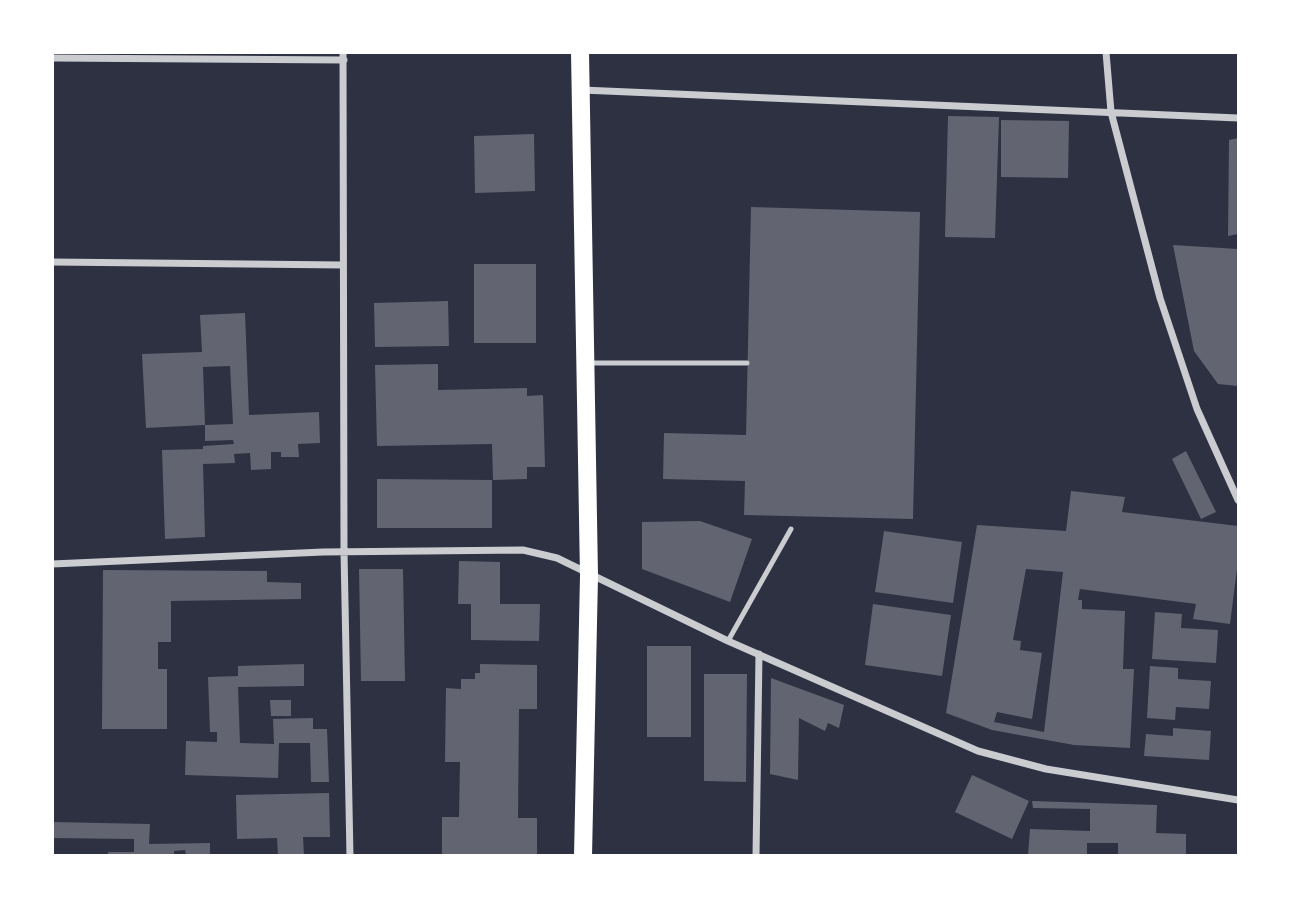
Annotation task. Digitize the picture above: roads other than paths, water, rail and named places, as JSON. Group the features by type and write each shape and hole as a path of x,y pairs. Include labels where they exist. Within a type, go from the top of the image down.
{"main road":[{"path":"580,52 589,576 583,856"}],"street":[{"path":"1106,52 1111,112 1160,298 1197,409 1238,500"},
{"path":"52,58 343,56 344,552 350,856"},
{"path":"581,90 1238,118"},
{"path":"52,262 343,265"},
{"path":"52,565 344,552 523,550 557,558 589,576 680,615 728,641 1002,758 1046,769 1238,800"},
{"path":"756,856 759,654"}],"lane":[{"path":"586,363 747,363"},
{"path":"728,641 791,529"}]}
